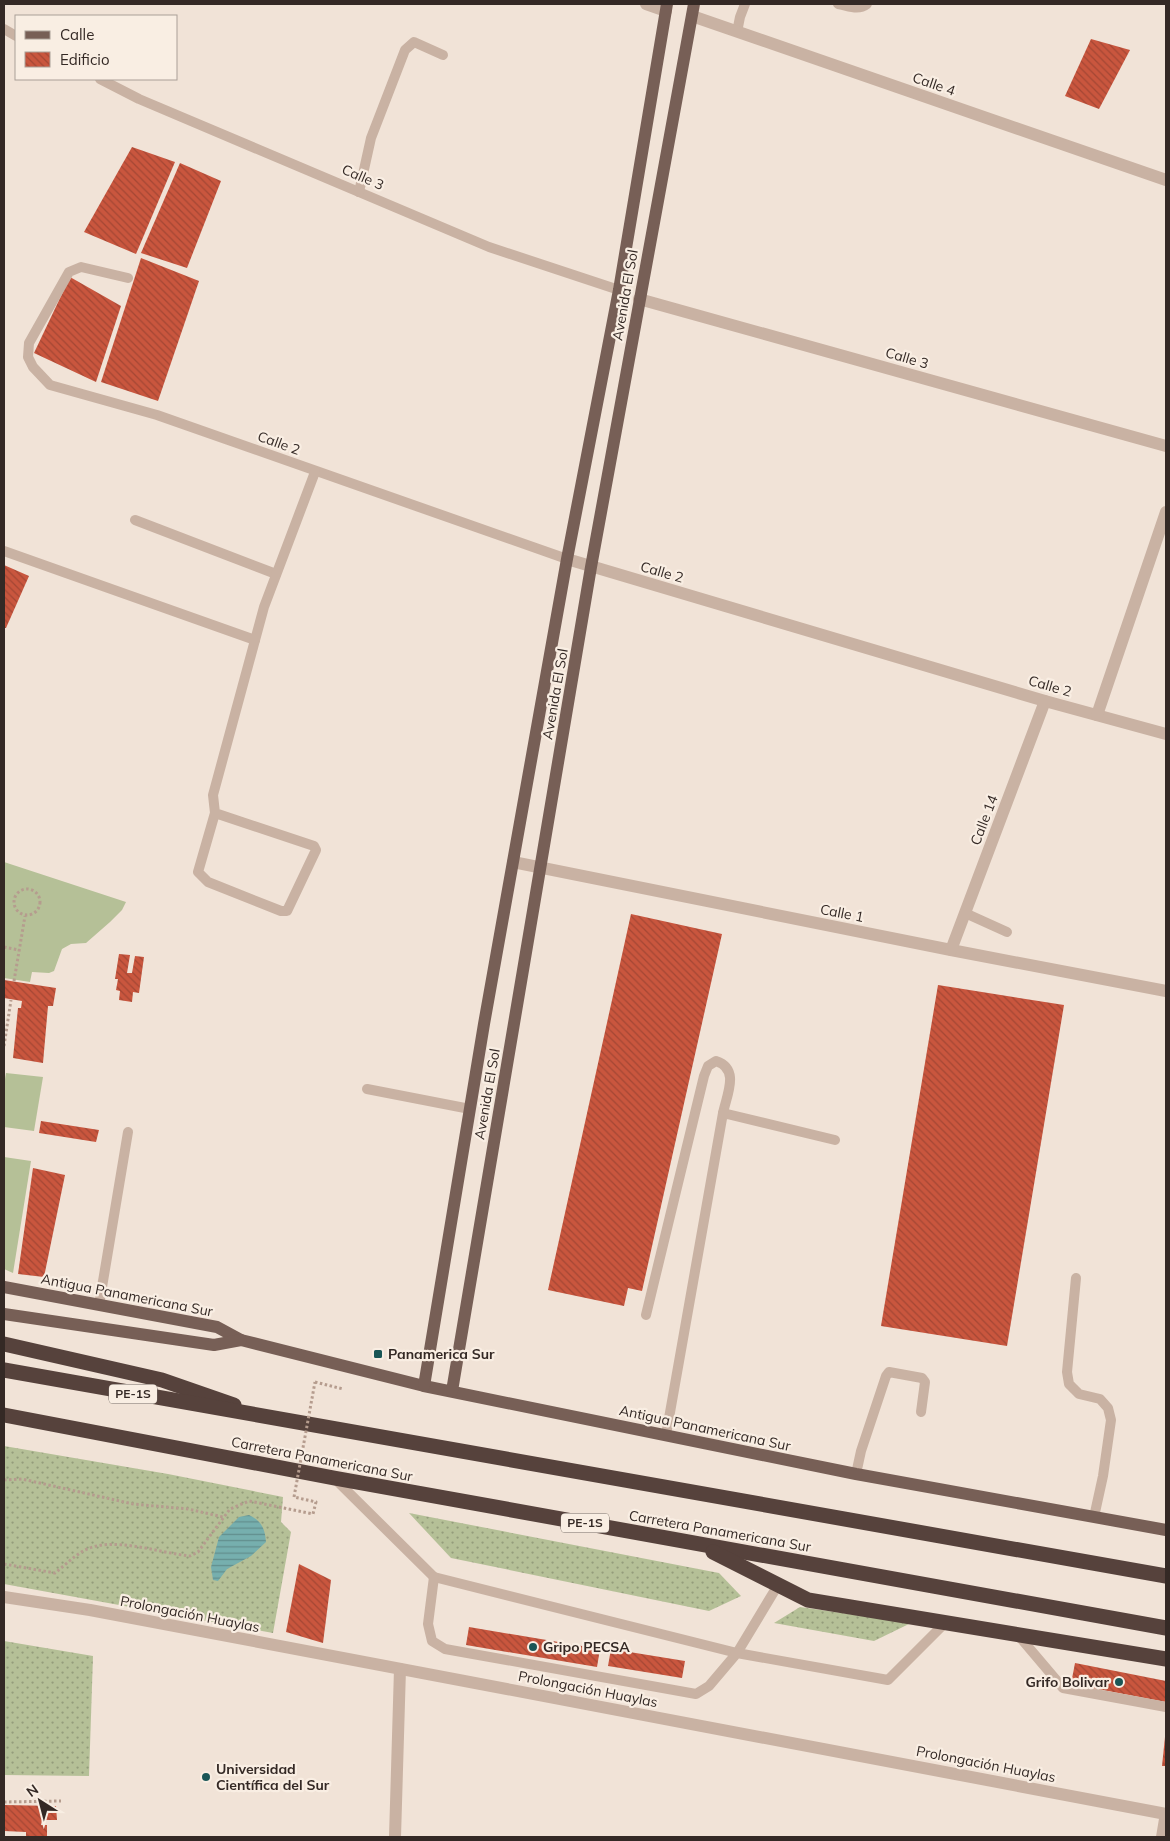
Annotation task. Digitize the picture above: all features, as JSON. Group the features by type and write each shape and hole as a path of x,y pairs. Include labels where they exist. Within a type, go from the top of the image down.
{"highway":[{"path":"4,1344 162,1380 230,1403 263,1417"},
{"name":"PE-1S","path":"4,1370 1166,1576"},
{"name":"Carretera Panamericana Sur","path":"4,1415 334,1478 1166,1628"},
{"path":"698,1544 808,1600 1166,1659"}],"main road":[{"name":"Avenida El Sol","path":"424,1386 513,862 567,559 619,290 667,8"},
{"name":"Avenida El Sol","path":"452,1391 591,567 693,10"},
{"name":"Antigua Panamericana Sur","path":"4,1287 217,1327 241,1340 424,1386 856,1474 1166,1530"},
{"name":"Antigua Panamericana Sur","path":"4,1314 214,1345 241,1340"}],"street":[{"path":"646,4 667,8"},
{"name":"Calle 4","path":"693,10 737,32 1166,180"},
{"name":"Calle 3","path":"639,299 1166,446"},
{"path":"1097,715 1166,512"},
{"name":"Calle 2","path":"567,559 1045,701 1166,734"},
{"name":"Calle 14","path":"951,950 1045,701"},
{"name":"Calle 1","path":"513,862 1166,991"},
{"name":"Prolongación Huaylas","path":"4,1597 90,1610 1166,1813"},
{"path":"395,1837 400,1669"}],"lane":[{"path":"737,32 745,4"},
{"path":"838,4 855,8 863,7 867,4"},
{"path":"359,192 371,138 405,50 414,42 443,55"},
{"name":"Calle 3","path":"102,80 140,99 489,247 619,290"},
{"name":"Calle 2","path":"128,278 81,267 69,272 29,343 28,357 33,367 50,385 157,415 567,559"},
{"path":"215,812 314,846 316,850 287,911 281,911 208,882 198,872 215,812 213,795 264,607 315,472"},
{"path":"135,520 276,574"},
{"path":"4,551 255,640"},
{"path":"965,913 1007,932"},
{"path":"646,1315 704,1076 708,1066 716,1061 725,1064 730,1070 731,1078 722,1113 666,1435"},
{"path":"367,1089 470,1109"},
{"path":"722,1113 835,1140"},
{"path":"99,1305 128,1132"},
{"path":"1076,1278 1067,1372 1069,1384 1079,1394 1100,1400 1108,1408 1111,1420 1103,1476 1094,1517"},
{"path":"856,1474 870,1424 889,1372 922,1378 926,1382 921,1412"},
{"path":"334,1478 434,1576 737,1653 888,1680 945,1623"},
{"path":"434,1576 428,1624 432,1641 445,1649 696,1694 709,1686 737,1653 778,1585"},
{"path":"1018,1635 1063,1688 1166,1707"},
{"path":"1161,1837 1166,1813"}],"path":[{"path":"28,890 39,897 39,906 34,913 25,916 18,912 14,901 20,891 28,890"},
{"path":"14,981 25,916"},
{"path":"4,947 19,950"},
{"path":"4,1046 11,1000"},
{"path":"4,1009 10,1010"},
{"path":"4,1564 55,1573 84,1551 121,1544 190,1556 198,1552 230,1509 249,1501 313,1514 316,1502 294,1497 315,1382 344,1389"},
{"path":"4,1480 22,1479 133,1504 188,1509 223,1517"},
{"path":"4,1802 61,1802"}],"green space":[{"path":"4,862 126,902 122,910 86,943 71,944 62,949 54,971 49,973 32,972 30,982 4,978"},
{"path":"6,1073 43,1077 34,1131 4,1127 4,1085"},
{"path":"4,1157 31,1161 13,1273 4,1269"},
{"path":"4,1446 168,1474 283,1497 281,1522 291,1532 273,1633 4,1584"},
{"path":"409,1513 719,1573 741,1596 709,1611 451,1558"},
{"path":"800,1607 911,1623 874,1641 774,1623"},
{"path":"4,1641 93,1656 89,1776 4,1775"}],"water":[{"path":"249,1515 262,1526 266,1542 251,1556 227,1569 218,1581 213,1580 211,1567 219,1537 239,1517"}],"building":[{"path":"1091,39 1130,50 1099,109 1065,96"},
{"path":"132,147 175,162 136,254 84,232"},
{"path":"180,163 221,181 187,268 141,253"},
{"path":"141,258 199,281 158,401 101,382"},
{"path":"70,277 121,306 96,382 34,353"},
{"path":"4,565 29,576 6,628 4,628"},
{"path":"631,914 722,934 642,1291 628,1288 624,1306 548,1290"},
{"path":"119,954 130,955 127,973 132,973 135,956 144,957 139,993 133,992 132,1002 119,1000 120,991 116,990 118,979 115,979"},
{"path":"4,980 56,988 53,1006 48,1006 43,1063 13,1058 18,1008 21,1008 22,1001 4,998"},
{"path":"938,985 1064,1005 1007,1346 881,1326"},
{"path":"41,1121 99,1130 96,1142 39,1133"},
{"path":"33,1168 65,1175 44,1277 18,1274"},
{"path":"299,1564 331,1580 323,1643 286,1632"},
{"name":"Gripo PECSA","path":"469,1627 600,1649 597,1667 466,1645"},
{"name":"Gripo PECSA","path":"611,1649 685,1661 682,1678 608,1666"},
{"name":"Grifo Bolivar","path":"1075,1663 1166,1681 1166,1702 1071,1684"},
{"path":"1165,1737 1166,1766 1162,1766"},
{"path":"4,1805 56,1806 57,1820 42,1820 41,1825 47,1825 47,1837 26,1837 26,1832 4,1831"}],"place":[{"name":"Panamerica Sur","path":"378,1354"},
{"name":"Gripo PECSA","path":"533,1647"},
{"name":"Grifo Bolivar","path":"1119,1682"},
{"name":"Universidad Científica del Sur","path":"206,1777"}]}
